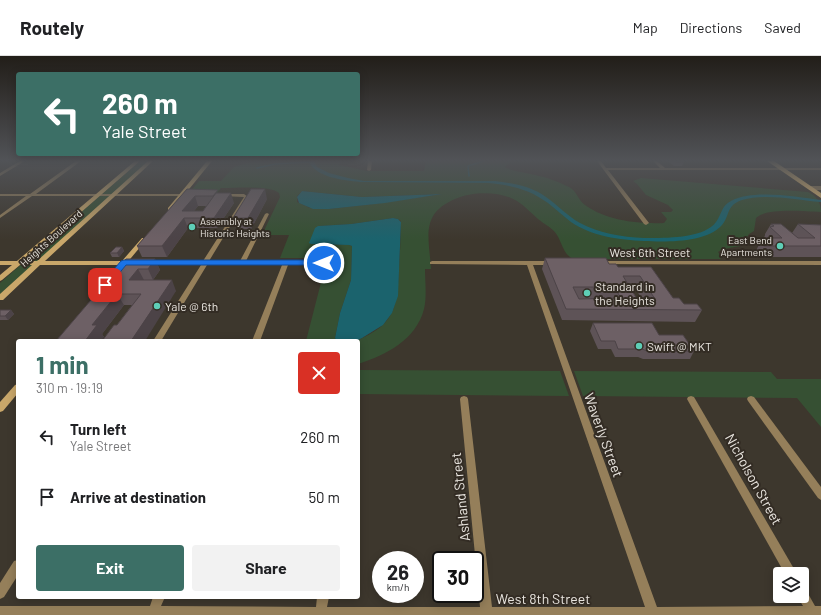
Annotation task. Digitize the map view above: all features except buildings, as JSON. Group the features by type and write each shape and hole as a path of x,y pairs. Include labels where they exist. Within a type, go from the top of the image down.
{"main road":[{"name":"Heights Boulevard","path":"0,279 108,187"},
{"name":"Heights Boulevard","path":"0,298 123,187"},
{"path":"166,213 189,187"},
{"path":"809,187 820,192"},
{"path":"117,271 128,263 149,233"},
{"path":"0,263 128,263"},
{"path":"0,408 16,389"}],"street":[{"path":"0,217 42,187"},
{"path":"619,187 646,223"},
{"path":"0,195 192,195"},
{"path":"158,339 246,198 243,195 213,195"},
{"path":"243,262 267,214"},
{"path":"257,339 286,262"},
{"path":"139,263 324,263"},
{"path":"432,263 560,263"},
{"name":"Waverly Street","path":"529,263 654,614"},
{"name":"West 6th Street","path":"590,263 821,263"},
{"name":"Nicholson Street","path":"690,398 786,567"},
{"name":"Ashland Street","path":"464,399 487,614"},
{"path":"751,399 821,495"},
{"path":"0,593 16,568"},
{"path":"153,614 158,599"},
{"path":"320,614 322,599"},
{"path":"809,603 816,613"},
{"name":"West 8th Street","path":"0,612 153,614 816,613"}],"green space":[{"path":"110,187 121,187 0,296 0,283"},
{"path":"194,187 240,187 221,188 216,194 190,192"},
{"path":"244,187 569,187 574,191 585,205 603,215 634,222 664,223 667,219 661,212 671,212 673,210 668,205 646,195 640,187 749,187 808,192 818,200 821,212 778,211 769,212 762,215 756,218 754,231 749,234 741,246 723,249 718,252 722,257 720,259 574,259 568,255 553,230 517,201 503,195 487,193 462,196 444,205 431,219 428,237 431,269 425,269 426,294 424,309 420,320 407,338 398,345 379,356 360,363 360,339 369,335 387,321 395,304 398,282 401,221 393,218 351,224 318,226 310,244 352,246 351,280 340,313 336,339 307,339 327,259 280,258 289,235 262,235 280,197 279,193 274,190","holes":["302,191 362,197 442,194 329,209 310,208 297,202 297,196"]},
{"path":"360,370 560,371 569,396 360,394"},
{"path":"574,371 771,372 777,379 821,379 821,427 797,398 583,396"}],"water":[{"path":"512,187 525,187 540,193 580,223 595,229 611,234 652,238 693,235 702,232 710,228 716,222 723,208 728,203 740,197 751,195 775,195 821,200 821,202 771,197 742,200 733,205 722,225 715,231 696,238 685,240 653,241 616,238 587,231 571,222 541,198 526,191"},
{"path":"302,191 362,197 442,194 385,203 329,209 313,209 299,203 297,197"},
{"path":"393,218 398,219 401,222 398,296 392,313 383,325 360,339 336,339 340,313 351,280 352,246 309,243 315,228 318,226 351,224"}],"place":[{"name":"Assembly at Historic Heights","path":"192,227"},
{"name":"East Bend Apartments","path":"780,246"},
{"name":"Standard in the Heights","path":"587,293"},
{"name":"Yale @ 6th","path":"157,306"},
{"name":"Swift @ MKT","path":"639,346"}],"route":[{"path":"105,285 124,263 324,263"}]}
